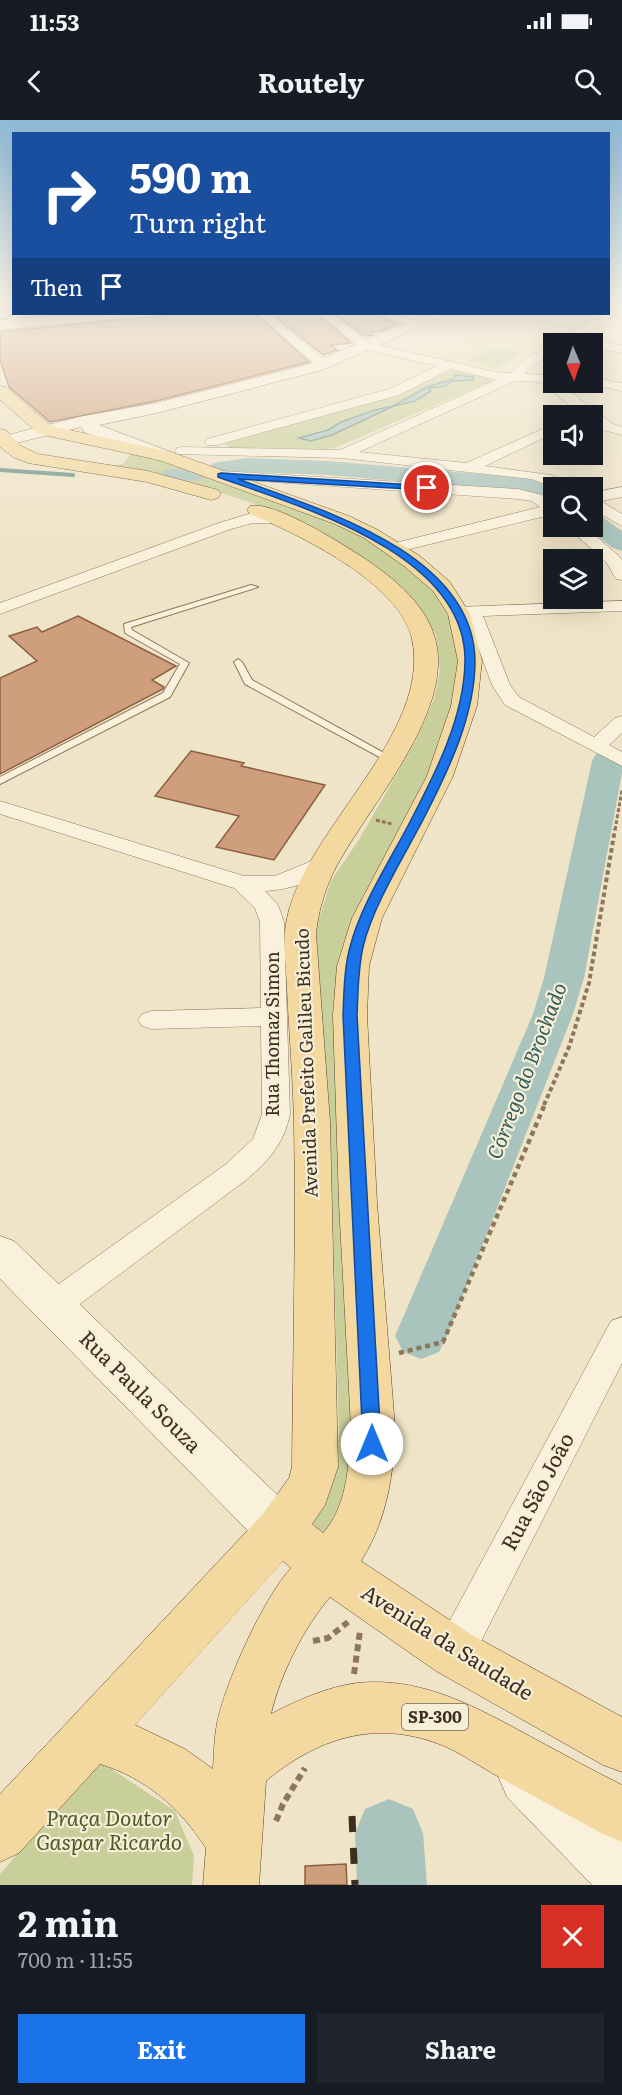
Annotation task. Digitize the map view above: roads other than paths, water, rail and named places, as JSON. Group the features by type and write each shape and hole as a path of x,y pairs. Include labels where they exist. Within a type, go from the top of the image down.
{"main road":[{"path":"4,444 45,430 157,408 261,380"},
{"path":"0,391 45,430 171,454 342,520 393,548 433,577 452,599 459,613 470,661 464,706 440,776 367,918 353,966 350,1015 358,1203 373,1426 372,1462 358,1524 327,1566 301,1593 288,1611 250,1695 243,1724 241,1767 247,1851"},
{"path":"98,418 89,424 90,428 119,443"},
{"path":"89,468 116,461 119,443"},
{"name":"Avenida Prefeito Galileu Bicudo","path":"4,444 48,462 176,483 276,518 334,546 378,578 419,626 426,644 426,676 415,711 355,814 322,865 307,897 300,934 312,1122 315,1467 309,1489 279,1530"},
{"path":"334,546 365,552 393,548"},
{"name":"Rua Paula Souza","path":"0,1254 279,1530"},
{"path":"0,1834 279,1530"},
{"name":"Avenida da Saudade","path":"279,1530 372,1599 454,1653 622,1746"},
{"name":"SP-300","path":"241,1767 277,1737 297,1726 340,1712 382,1708 411,1711 460,1727 622,1815"},
{"path":"90,1735 114,1742 172,1772 202,1796 247,1851"},
{"path":"496,1746 622,1876"}],"street":[{"path":"171,454 394,392 418,380"},
{"path":"342,454 499,380"},
{"path":"603,424 622,431"},
{"path":"468,468 543,433"},
{"path":"171,454 342,454 543,478"},
{"path":"221,475 518,494 537,498 543,502"},
{"path":"603,497 622,492"},
{"path":"225,526 235,515 235,508"},
{"path":"603,508 622,521"},
{"path":"393,548 543,511"},
{"path":"0,609 225,526 252,518 276,518"},
{"path":"587,537 613,559 622,575"},
{"path":"459,613 622,606"},
{"path":"459,613 477,620 501,685 512,701 622,760"},
{"path":"596,746 622,722"},
{"name":"Rua Thomaz Simon","path":"0,807 242,883 265,885 286,882 322,865"},
{"name":"Rua Thomaz Simon","path":"53,1306 237,1172 265,1145 273,1129 276,1114 271,915 266,905 242,883"},
{"path":"152,1020 274,1017"},
{"name":"Rua São João","path":"454,1653 622,1331"}],"lane":[{"path":"0,781 167,695 172,689 185,663 128,631 127,626 254,587"},
{"path":"238,662 248,682 388,758"}],"water":[{"path":"449,380 465,380 452,381 445,386 429,388 431,391 415,401 394,406 332,435 311,441 299,438 328,430 341,422 375,410 393,406 427,387"}],"waterway":[{"name":"Córrego do Brochado","path":"221,468 248,465 328,468 527,485 543,489"},
{"name":"Córrego do Brochado","path":"0,470 73,475"},
{"name":"Córrego do Brochado","path":"173,475 195,474"},
{"name":"Córrego do Brochado","path":"603,529 622,543"},
{"name":"Córrego do Brochado","path":"421,1336 553,1014 564,978 608,761"},
{"path":"389,1833 392,1885"}],"railway":[{"path":"352,1816 355,1885"}],"park label":[{"name":"Praça Doutor Gaspar Ricardo","path":"109,1831"}]}
